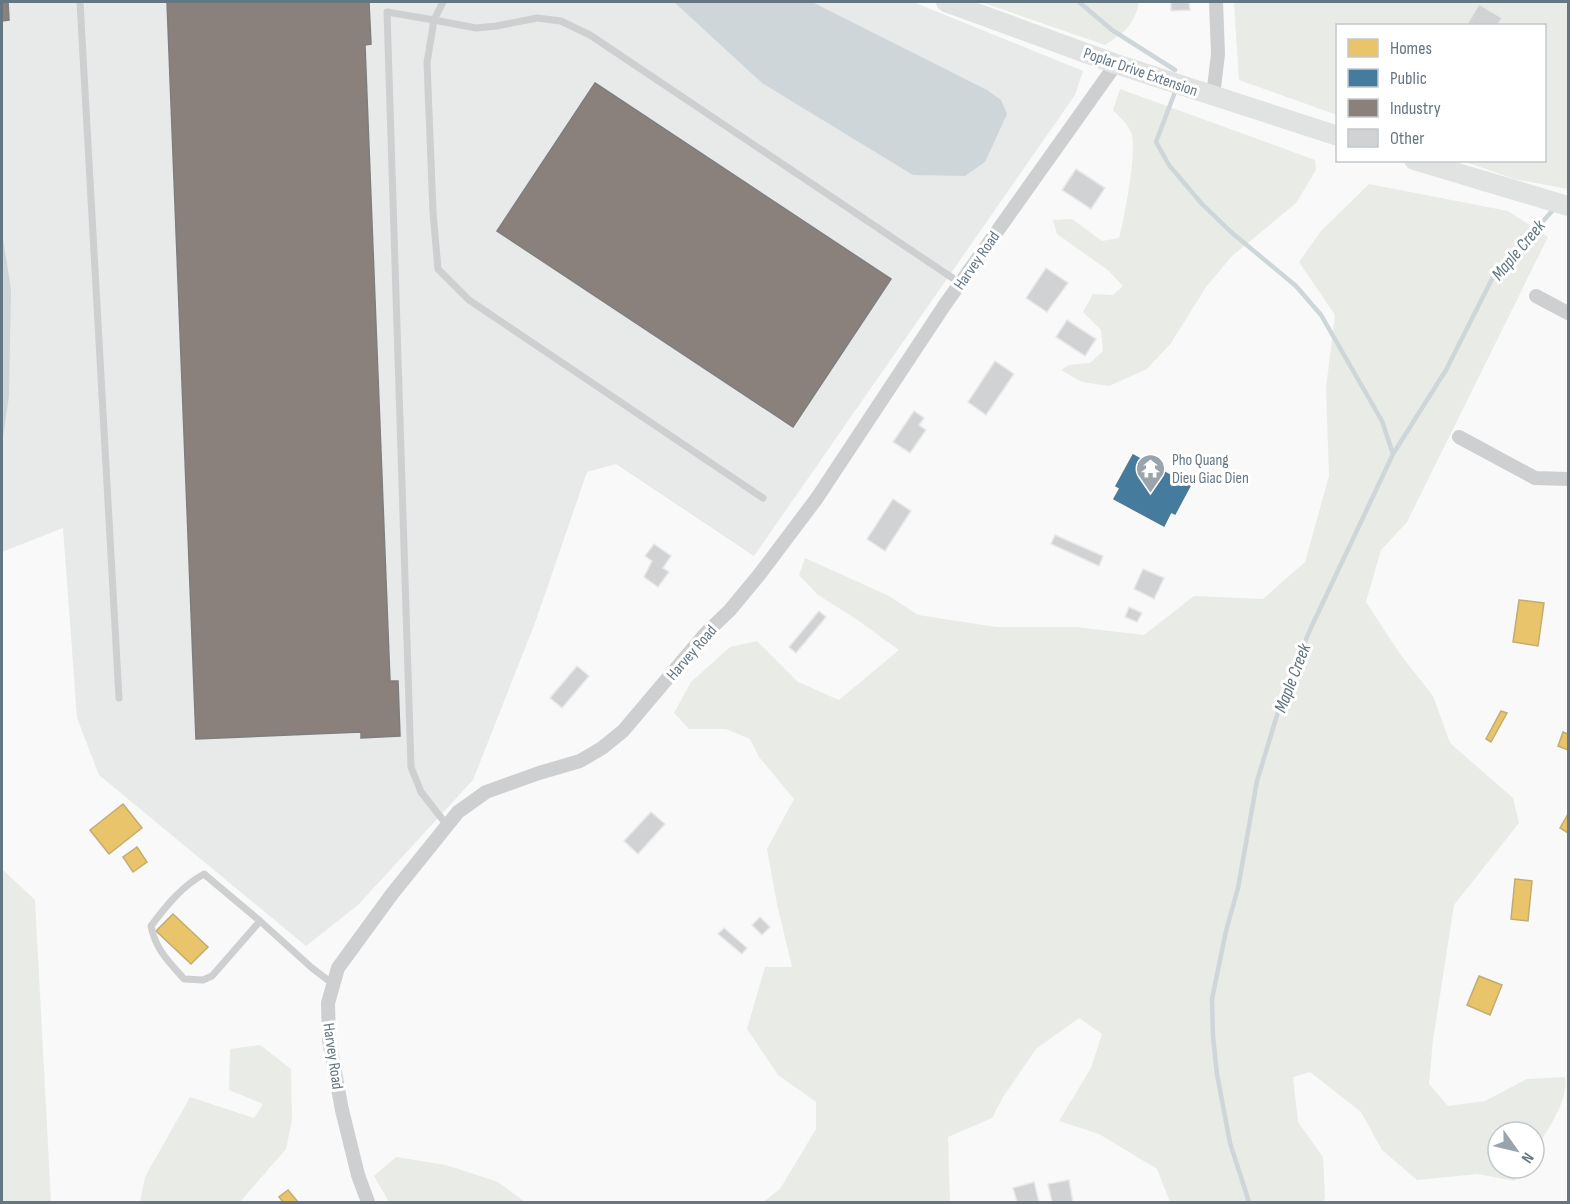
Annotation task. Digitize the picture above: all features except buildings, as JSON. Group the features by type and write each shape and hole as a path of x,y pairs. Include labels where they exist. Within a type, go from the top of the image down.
{"street":[{"name":"Poplar Drive Extension","path":"946,2 1116,64 1336,135"},
{"path":"1213,96 1218,54 1216,2"},
{"name":"Harvey Road","path":"368,1203 358,1175 342,1110 329,1040 328,1003 338,968 392,894 458,812 486,792 539,772 580,760 602,748 623,731 706,633 730,610 817,498 960,283 1116,64"},
{"path":"1421,162 1569,206"},
{"path":"1536,296 1569,313"},
{"path":"1459,437 1535,478 1569,479"}],"lane":[{"path":"80,2 119,698"},
{"path":"442,2 434,20 427,63 433,212 438,269 469,300 763,498"},
{"path":"447,824 421,792 411,766 387,12 476,28 537,18 561,21 590,35 960,283"},
{"path":"260,921 212,976 195,981 184,979 166,958 154,939 152,926 165,908 190,882 204,874 260,921 312,968 333,984"}],"shaded area":[{"path":"2,2 913,2 1083,71 1075,95 754,556 616,464 587,472 535,623 473,780 358,905 306,946 99,775 77,718 63,528 2,552"},
{"path":"674,2 812,2 987,90 1001,100 1007,114 985,162 965,176 913,175 762,83"},
{"path":"981,2 1139,2 1135,16 1128,27 1105,45"},
{"path":"1234,2 1568,2 1568,189 1514,179 1466,162 1546,162 1546,24 1336,24 1336,115 1239,80"},
{"path":"1120,89 1315,160 1316,170 1296,203 1232,256 1206,287 1171,343 1147,369 1109,386 1082,382 1061,370 1069,365 1090,363 1103,351 1101,330 1083,312 1093,294 1113,295 1123,286 1109,271 1057,234 1053,220 1072,219 1102,241 1119,238 1127,201 1133,153 1131,132 1113,110"},
{"path":"1369,184 1508,211 1548,237 1407,522 1381,550 1366,602 1400,654 1433,696 1450,743 1513,798 1519,823 1454,905 1433,1040 1429,1084 1448,1106 1485,1101 1527,1079 1565,1077 1566,1085 1561,1105 1550,1125 1546,1132 1546,1120 1486,1120 1486,1176 1477,1174 1417,1180 1382,1150 1361,1112 1310,1072 1293,1077 1298,1122 1323,1157 1325,1198 1323,1202 1170,1202 1157,1169 1099,1134 1059,1121 1091,1068 1102,1034 1079,1018 1036,1049 1003,1097 992,1118 948,1137 950,1202 763,1202 780,1189 816,1129 816,1102 778,1075 747,1029 765,967 792,967 767,849 794,799 759,757 750,739 726,729 689,729 674,713 691,682 730,647 757,641 798,682 839,700 899,650 818,595 799,575 805,558 889,596 918,615 996,627 1076,627 1144,635 1194,596 1263,599 1305,562 1329,476 1326,388 1335,315 1299,262 1321,231"},
{"path":"2,232 11,289 9,396 2,444"},
{"path":"2,869 35,900 51,1202 2,1202"},
{"path":"260,1045 291,1069 292,1120 286,1149 240,1202 140,1202 145,1177 190,1097 254,1118 263,1104 229,1090 230,1049"},
{"path":"396,1157 446,1165 498,1182 525,1202 389,1202 374,1176"}],"waterway":[{"path":"1079,2 1112,30 1175,70"},
{"path":"1175,92 1156,142 1169,165 1202,204 1231,232 1296,286 1321,315 1382,421 1393,454"},
{"name":"Maple Creek","path":"1249,1202 1230,1143 1217,1074 1212,999 1226,931 1238,888 1257,781 1281,702 1309,632 1393,454 1446,370 1493,277 1553,210"}],"place":[{"name":"Pho Quang Dieu Giac Dien","path":"1151,494"}]}
